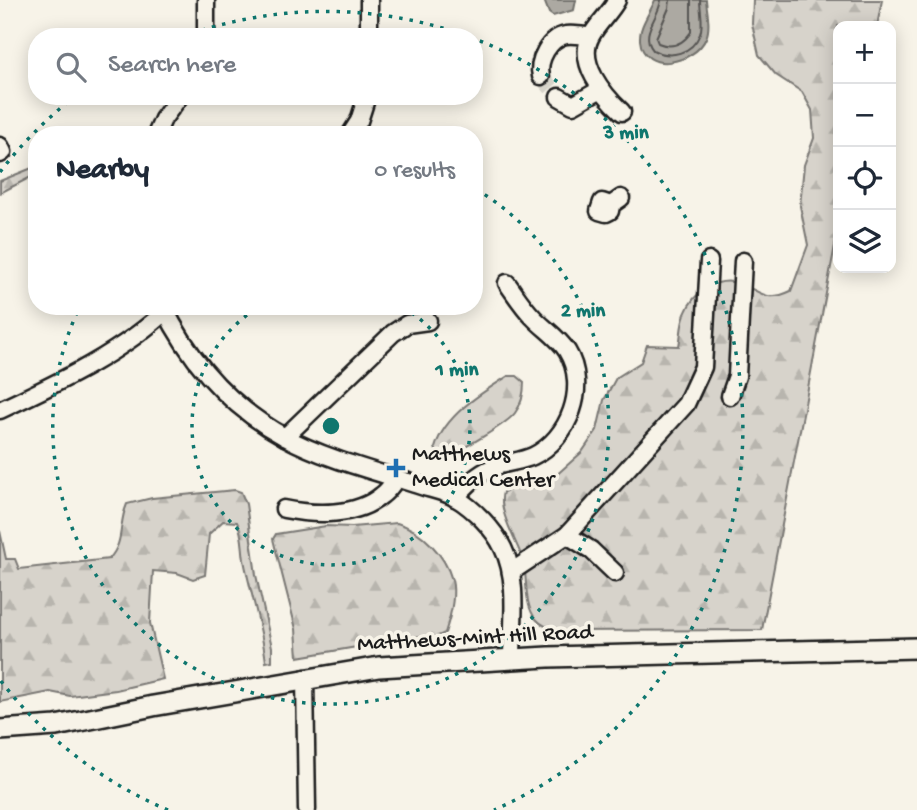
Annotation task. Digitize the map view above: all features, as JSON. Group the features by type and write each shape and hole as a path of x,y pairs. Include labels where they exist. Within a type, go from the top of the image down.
{"main road":[{"name":"Matthews-Mint Hill Road","path":"0,730 56,726 305,678 380,667 512,659 917,648"}],"street":[{"path":"206,0 206,28"},
{"path":"369,0 369,28"},
{"path":"617,0 590,36 587,57 601,89 622,112"},
{"path":"541,76 540,65 553,42 566,36 590,36"},
{"path":"559,97 573,105 601,89"},
{"path":"160,126 173,105"},
{"path":"356,126 364,105"},
{"path":"0,146 3,152 0,154"},
{"path":"511,572 566,535 686,404 703,367 709,261"},
{"path":"730,396 737,376 743,261"},
{"path":"455,498 472,479 484,472 524,460 549,446 564,429 573,410 575,374 568,352 531,316 507,283"},
{"path":"0,410 74,375 133,337 158,315"},
{"path":"169,315 174,330 204,373 240,407 285,437 455,498 483,520 503,548 511,572 512,659"},
{"path":"285,437 393,333 407,324 428,321"},
{"path":"284,509 333,513 354,509 381,497 397,478"},
{"path":"566,535 591,550 615,573"},
{"path":"305,678 307,810"}],"green space":[{"path":"753,0 882,0 878,21 833,21 833,256 762,630 553,629 538,621 529,606 523,560 505,517 503,492 537,487 553,478 582,452 597,430 604,400 616,378 641,362 647,345 679,346 685,314 700,292 724,282 741,284 770,296 791,291 808,245 800,206 804,165 814,138 812,110 802,92 776,75 759,55 752,24"},
{"path":"28,170 28,179 0,193 0,181"},
{"path":"508,376 517,376 524,382 522,398 511,418 463,448 446,455 438,454 435,448 446,426 465,406"},
{"path":"235,490 241,492 246,504 256,575 272,647 272,661 266,662 239,527 237,522 223,521 209,534 205,575 193,579 177,573 153,571 150,623 163,679 116,690 70,696 50,692 0,702 0,531 6,559 15,559 19,569 109,559 117,546 127,504 152,498"},
{"path":"397,523 424,538 438,553 449,571 453,593 445,633 436,637 421,636 298,657 296,629 273,539 276,534 326,526"}],"water":[{"path":"544,0 576,0 574,10 553,16"},
{"path":"655,0 706,0 707,34 700,47 681,59 670,62 659,62 643,51 641,30"}],"tunnel":[{"path":"541,76 559,97"}],"place":[{"name":"Matthews Medical Center","path":"396,468"}]}
